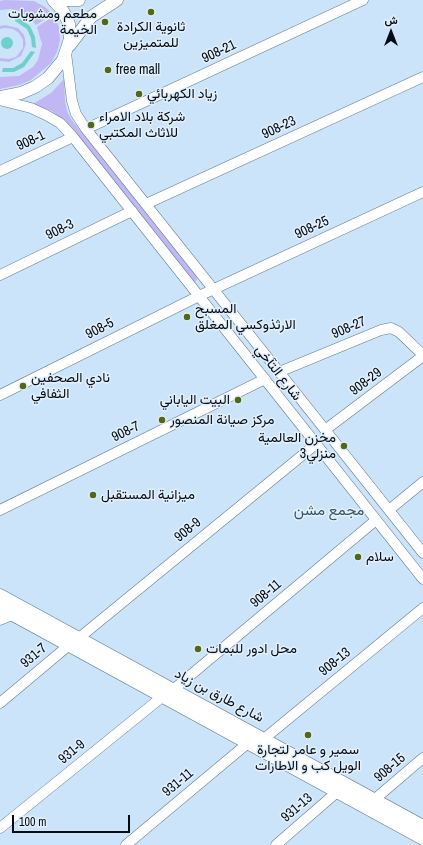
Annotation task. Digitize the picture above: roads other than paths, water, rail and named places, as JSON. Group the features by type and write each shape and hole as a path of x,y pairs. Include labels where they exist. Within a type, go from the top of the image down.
{"main road":[{"path":"53,0 79,0"},
{"path":"53,0 67,17 70,32 68,50"},
{"path":"0,97 21,93 42,82 59,66 68,50 91,17 117,0"},
{"name":"شارع طارق بن زياد","path":"0,595 265,738 423,826"},
{"name":"شارع طارق بن زياد","path":"0,608 423,839"}],"street":[{"name":"908-21","path":"86,129 363,0"},
{"name":"شارع التآخي","path":"68,50 72,101 76,114 86,129 421,550"},
{"name":"908-23","path":"146,204 423,77"},
{"name":"شارع التآخي","path":"0,100 31,108 46,115 60,123 73,137 423,579"},
{"name":"908-1","path":"0,171 73,137"},
{"name":"908-25","path":"213,289 423,192"},
{"name":"908-3","path":"0,275 132,211"},
{"name":"908-5","path":"0,395 213,289"},
{"name":"908-27","path":"280,372 391,328 399,332 423,355"},
{"name":"908-29","path":"325,430 423,355"},
{"name":"908-7","path":"0,510 265,379"},
{"name":"908-9","path":"79,638 316,444"},
{"path":"389,510 423,482"},
{"name":"908-11","path":"174,689 376,520"},
{"path":"407,558 421,550"},
{"name":"908-13","path":"265,738 423,608"},
{"path":"0,620 12,615"},
{"name":"931-7","path":"0,703 68,646"},
{"name":"931-9","path":"0,828 162,697"},
{"name":"931-11","path":"126,845 248,743"},
{"name":"908-15","path":"375,799 423,758"},
{"name":"931-13","path":"276,845 337,792"},
{"path":"420,845 423,842"}],"place":[{"name":"ثانوية الكرادة للمتميزين","path":"151,12"},
{"name":"مطعم ومشويات الخيمة","path":"105,22"},
{"name":"free mall","path":"108,70"},
{"name":"زياد الكهربائي","path":"139,94"},
{"name":"شركة بلاد الامراء للاثاث المكتبي","path":"91,125"},
{"name":"المسبح الارثذوكسي المغلق","path":"187,317"},
{"name":"نادي الصحفين الثفافي","path":"23,386"},
{"name":"البيت الياباني","path":"238,400"},
{"name":"مركز صيانة المنصور","path":"162,420"},
{"name":"مخزن العالمية منزلي3","path":"344,446"},
{"name":"ميزانية المستقبل","path":"93,495"},
{"name":"سلام","path":"358,557"},
{"name":"محل ادور للبمات","path":"198,649"},
{"name":"سمير و عامر لتجارة الويل كب و الاطارات","path":"308,735"}],"district":[{"name":"مجمع مشن","path":"329,511"}]}
